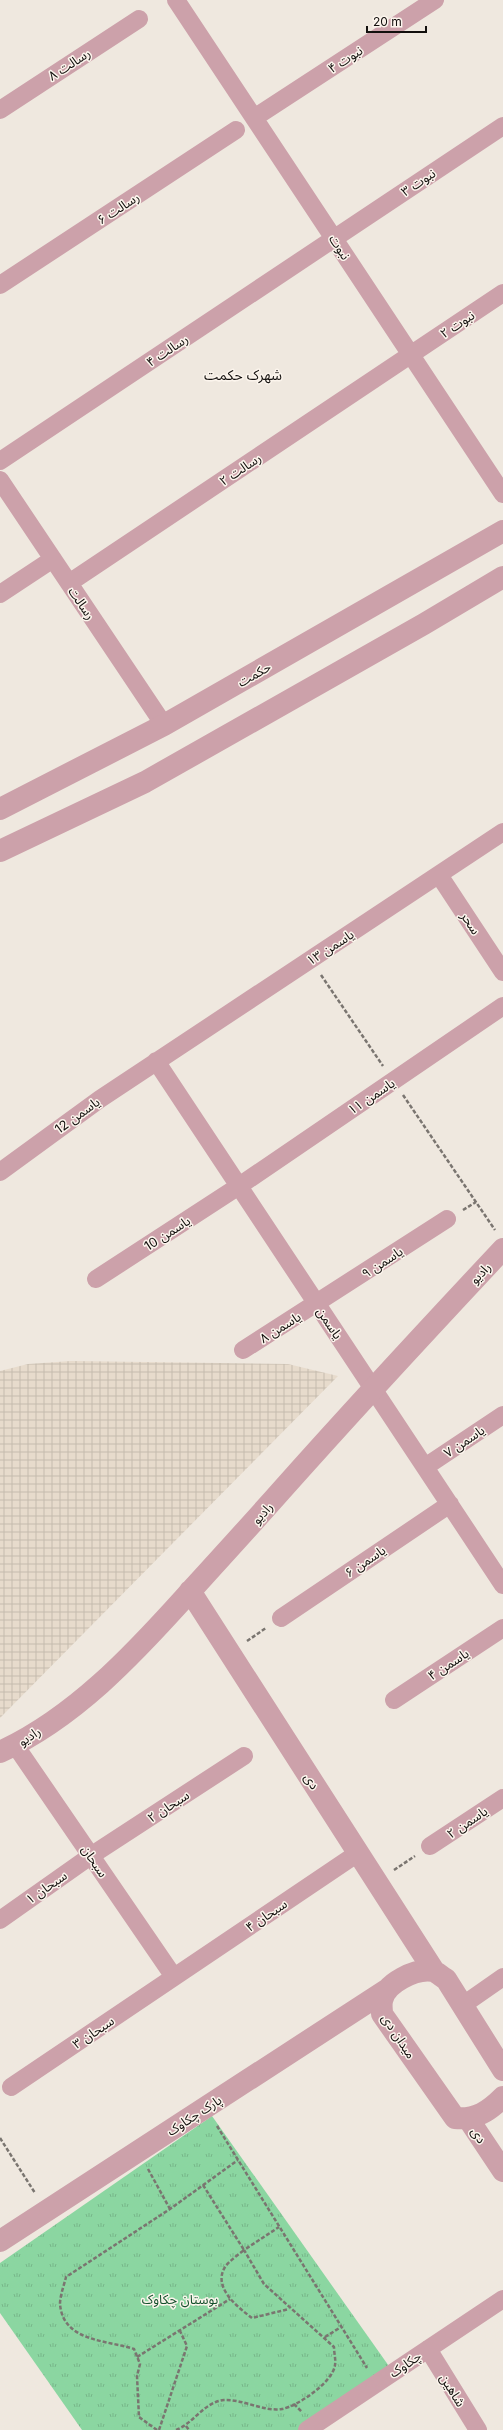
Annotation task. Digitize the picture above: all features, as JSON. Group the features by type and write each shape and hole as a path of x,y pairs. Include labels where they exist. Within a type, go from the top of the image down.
{"street":[{"name":"نبوت","path":"176,0 503,494"},
{"name":"نبوت ۴","path":"254,118 435,0"},
{"name":"رسالت ۸","path":"0,110 139,19"},
{"name":"نبوت ۳","path":"334,238 503,126"},
{"name":"رسالت ۶","path":"0,285 236,130"},
{"name":"رسالت ۴","path":"0,461 334,238"},
{"name":"نبوت ۲","path":"411,355 503,293"},
{"name":"رسالت ۲","path":"69,583 411,355"},
{"name":"رسالت","path":"0,480 164,725"},
{"name":"حکمت","path":"0,809 164,725 503,531"},
{"path":"0,594 53,559"},
{"path":"0,851 145,782 424,624 503,577"},
{"name":"یاسمن ۱۳","path":"156,1061 503,832"},
{"name":"سحر","path":"439,875 503,972"},
{"name":"یاسمن ۱۱","path":"239,1186 503,1006"},
{"name":"یاسمن 12","path":"0,1172 100,1099 156,1061"},
{"name":"یاسمن","path":"156,1061 425,1467 500,1573"},
{"name":"یاسمن 10","path":"96,1279 239,1186"},
{"name":"یاسمن ۹","path":"317,1304 447,1219"},
{"name":"رادیو","path":"7,1749 64,1712 106,1680 190,1592 373,1388 501,1242"},
{"name":"یاسمن ۸","path":"243,1350 317,1304"},
{"name":"یاسمن ۷","path":"425,1467 503,1415"},
{"name":"یاسمن ۶","path":"281,1618 450,1504"},
{"name":"دی","path":"190,1592 434,1971"},
{"name":"یاسمن ۴","path":"394,1700 503,1628"},
{"name":"سبحان","path":"7,1749 92,1855 174,1977"},
{"name":"سبحان ۲","path":"92,1855 244,1756"},
{"name":"یاسمن ۲","path":"430,1846 503,1798"},
{"name":"سبحان ۴","path":"174,1977 358,1853"},
{"name":"سبحان ۱","path":"0,1920 92,1855"},
{"path":"388,1989 403,1978 419,1971 434,1971 446,1979 503,2070"},
{"name":"سبحان ۳","path":"11,2087 174,1977"},
{"path":"463,2005 503,1977"},
{"name":"پارک چکاوک","path":"0,2241 388,1989"},
{"name":"میدان دی","path":"388,1989 382,2001 382,2014 455,2118 469,2120"},
{"path":"469,2120 484,2113 503,2097"},
{"name":"دی","path":"469,2120 503,2171"},
{"name":"چکاوک","path":"307,2430 503,2299"},
{"name":"شاهین","path":"428,2349 478,2430"}],"path":[{"path":"310,960 501,1242"},
{"path":"230,1653 281,1618"},
{"path":"376,1881 430,1846"},
{"path":"206,2108 376,2384"},
{"path":"0,2138 46,2211"},
{"path":"138,2151 170,2209"},
{"path":"180,2331 187,2346 158,2430 139,2417 137,2376 140,2364 134,2349 92,2339 72,2331 64,2320 60,2304 66,2277 170,2209 238,2160"},
{"path":"176,2430 186,2426 209,2405 225,2400 282,2409 313,2393 326,2381 335,2366 334,2347 325,2337 290,2309 264,2284 203,2185"},
{"path":"279,2227 244,2250 224,2268 222,2278 225,2293 252,2318 290,2309"},
{"path":"137,2357 230,2299"},
{"path":"325,2337 341,2327"},
{"path":"186,2426 189,2430"}],"shaded area":[{"path":"71,1361 288,1364 338,1376 0,1718 0,1371 28,1364"}],"green space":[{"name":"بوستان چکاوک","path":"212,2116 391,2369 301,2430 82,2430 0,2313 0,2263"}],"district":[{"name":"شهرک حکمت","path":"243,374"}]}
